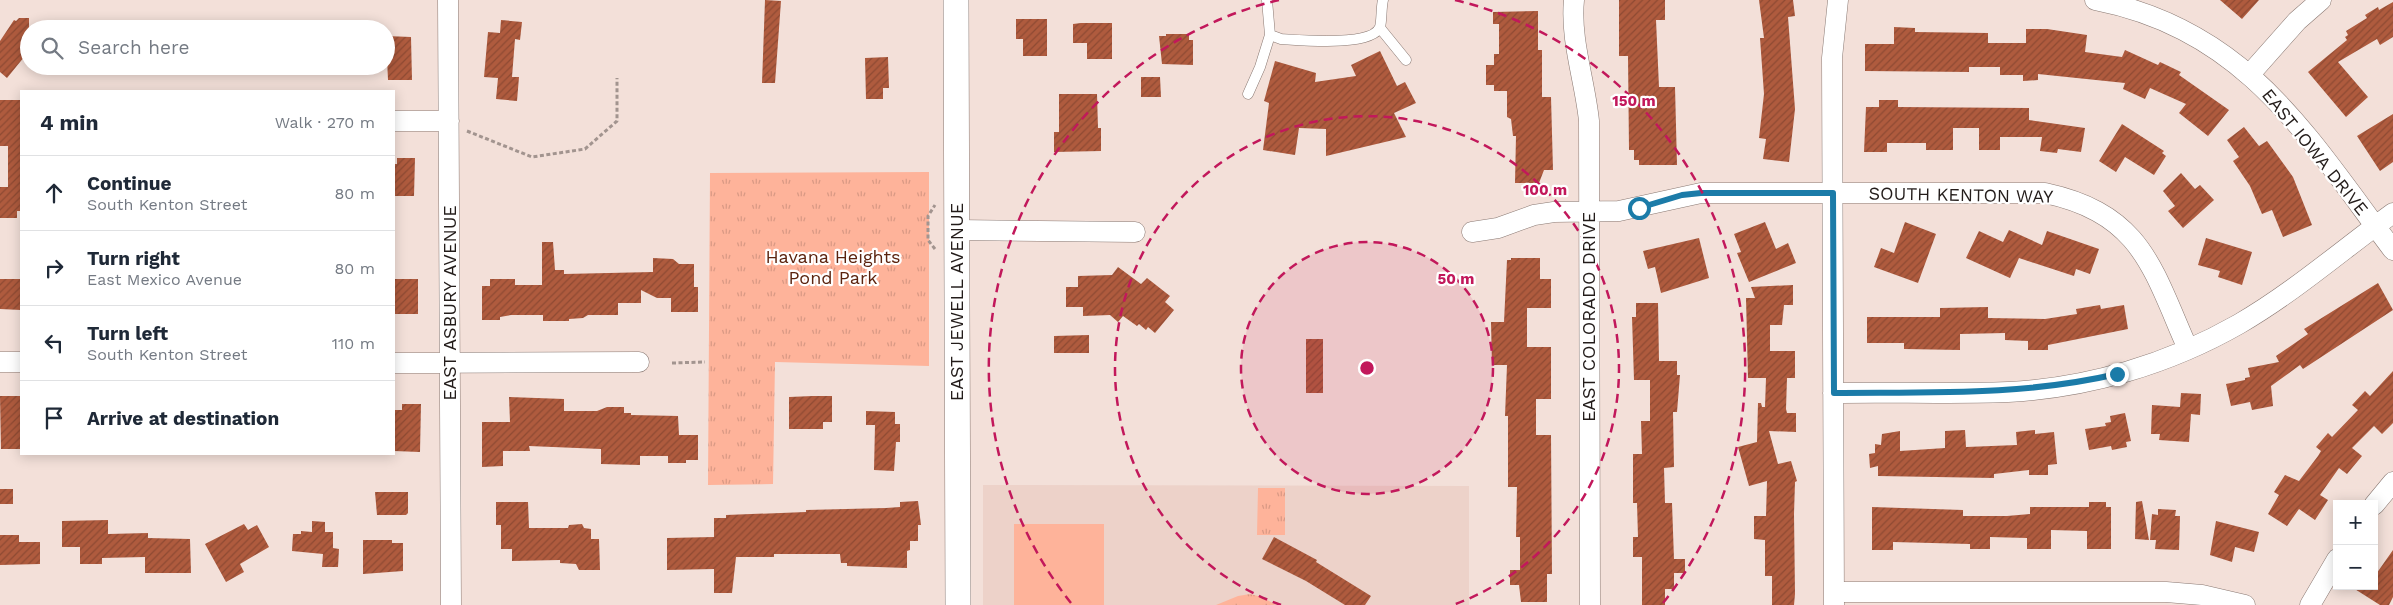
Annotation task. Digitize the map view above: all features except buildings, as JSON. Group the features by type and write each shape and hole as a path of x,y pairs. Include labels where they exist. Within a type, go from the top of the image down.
{"street":[{"name":"EAST ASBURY AVENUE","path":"448,0 451,605"},
{"name":"EAST JEWELL AVENUE","path":"956,0 958,605"},
{"name":"EAST COLORADO DRIVE","path":"1574,0 1574,34 1586,91 1588,121 1590,605"},
{"path":"1838,0 1832,58 1834,599 2166,592 2202,595 2244,605"},
{"name":"EAST IOWA DRIVE","path":"2095,0 2152,16 2183,30 2214,47 2250,74 2276,99 2298,126 2393,250"},
{"path":"2250,74 2297,21 2321,0"},
{"path":"395,122 449,126"},
{"name":"SOUTH KENTON WAY","path":"1472,232 1498,228 1534,215 1639,208 1682,195 1701,193 2038,193 2073,199 2092,207 2116,222 2136,242 2152,265 2188,349"},
{"path":"1834,393 2008,392 2044,388 2117,374 2188,349 2262,310 2393,213"},
{"path":"957,230 1136,232"},
{"path":"0,362 20,362"},
{"path":"395,363 639,362"},
{"path":"2378,500 2393,482"},
{"path":"2310,605 2333,566"}],"lane":[{"path":"1248,94 1260,67 1270,36 1268,0"},
{"path":"1270,36 1281,39 1356,40 1373,35 1380,28 1383,0"},
{"path":"1380,28 1406,60"}],"path":[{"path":"449,126 471,131 532,157 585,149 617,121 617,78"},
{"path":"935,199 935,208 928,216 928,240 935,248 935,258"},
{"path":"672,363 705,362"}],"shaded area":[{"path":"983,485 1469,486 1469,605 983,605"}],"green space":[{"name":"Havana Heights Pond Park","path":"929,172 929,366 775,362 773,484 708,485 710,173"},
{"path":"1258,488 1285,488 1285,535 1257,535"},
{"path":"1014,524 1104,524 1104,605 1014,605"},
{"path":"1250,594 1262,597 1276,605 1216,605 1238,596"}],"route":[{"path":"1639,208 1682,195 1701,193 1833,193 1834,393 2008,392 2063,386 2117,374"}]}
